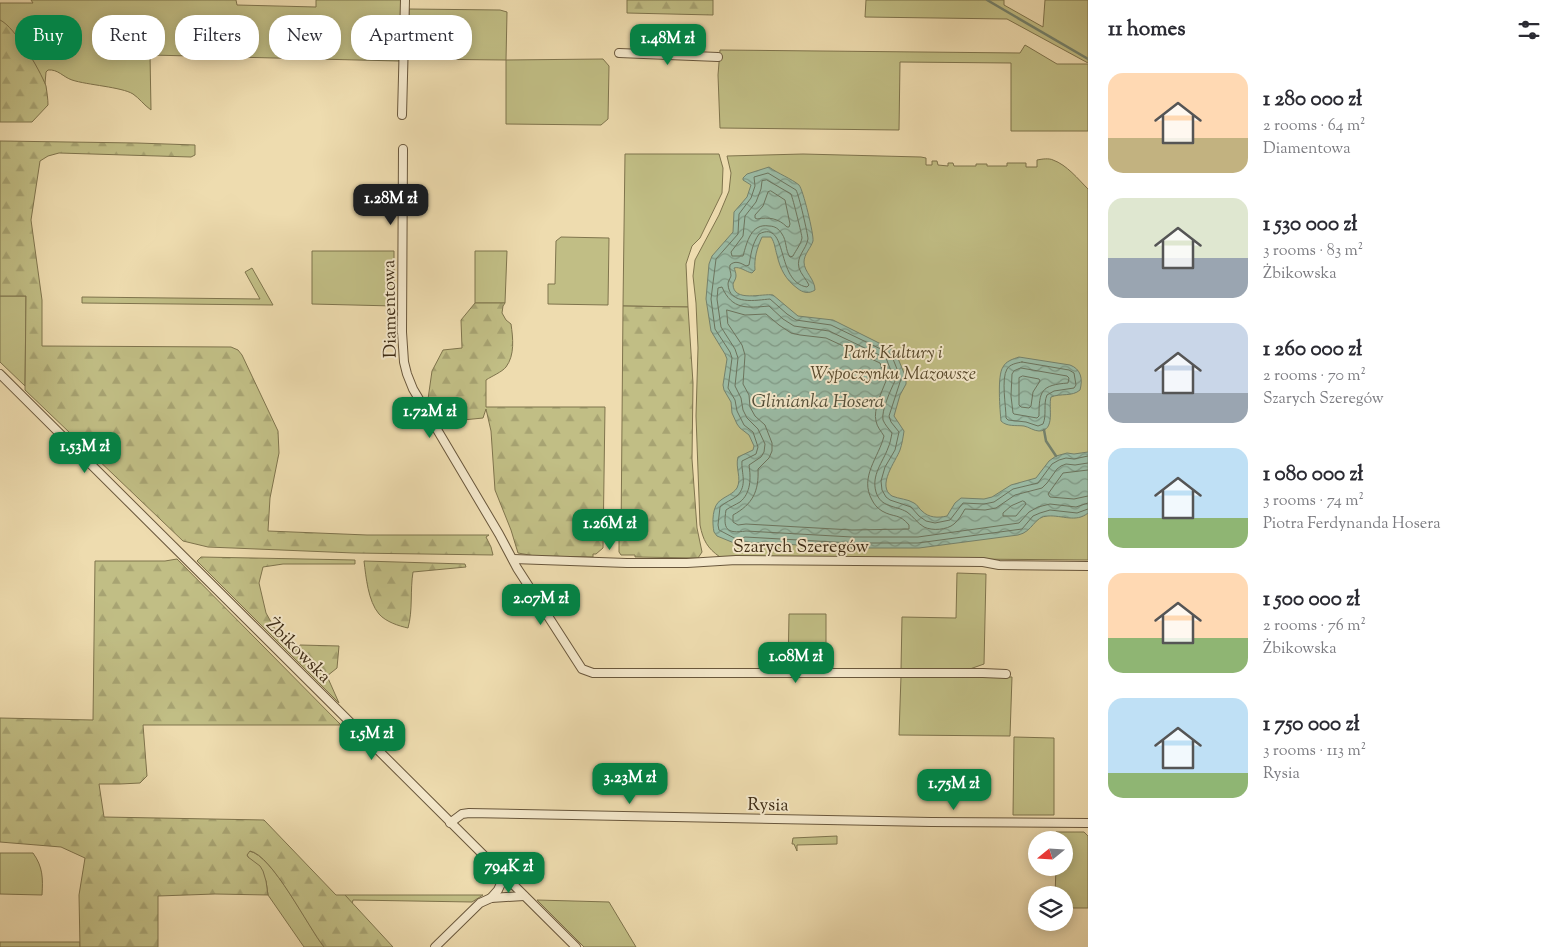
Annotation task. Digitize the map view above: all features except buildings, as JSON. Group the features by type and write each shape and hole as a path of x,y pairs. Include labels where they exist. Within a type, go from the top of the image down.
{"street":[{"path":"402,114 405,0"},
{"path":"619,53 718,57"},
{"name":"Diamentowa","path":"403,149 402,352 413,389 513,560 578,666 588,672 1006,674"},
{"name":"Żbikowska","path":"0,374 576,947"},
{"name":"Szarych Szeregów","path":"513,560 647,563 736,560 982,562 1000,565 1088,566"},
{"name":"Rysia","path":"450,823 462,814 470,813 922,822 1088,823"},
{"path":"491,898 498,890 504,877"},
{"path":"435,947 480,903 491,898 524,896"}],"green space":[{"path":"31,0 236,0 237,5 316,7 316,0 401,0 401,15 351,15 351,60 341,60 341,15 269,15 269,58 259,58 259,15 175,15 175,56 165,55 165,15 92,15 92,60 150,60 151,110 128,92 72,80 55,71 48,70 46,72 45,84 32,60 82,60 82,15 15,15 15,34 0,20 0,3 33,3"},
{"path":"627,0 713,0 713,15 627,13"},
{"path":"866,0 1004,0 1004,5 1043,27 1045,0 1088,0 1088,63 1007,19 865,17"},
{"path":"409,9 500,10 507,12 506,60 472,60 472,15 409,15"},
{"path":"0,20 15,34 15,60 33,60 46,86 48,105 32,122 0,122"},
{"path":"1025,45 1057,64 1088,64 1088,131 1011,131 1011,63 900,62 899,130 720,128 718,75 720,50 1020,53"},
{"path":"603,59 609,66 608,119 601,125 506,124 506,60"},
{"path":"358,60 399,60 399,61"},
{"path":"0,141 195,145 195,155 191,157 59,153 48,156 40,161 31,220 42,300 42,346 231,347 238,350 278,431 279,453 270,498 268,531 367,535 489,535 486,537 493,555 354,553 208,547 183,541 25,390 26,296 0,296"},
{"path":"625,154 719,154 723,168 722,193 700,238 692,246 686,264 688,307 623,306"},
{"name":"Park Kultury i Wypoczynku Mazowsze","path":"803,154 921,157 926,158 926,165 932,165 932,161 937,161 938,165 948,166 948,163 953,163 954,166 987,164 987,166 1007,166 1007,163 1026,163 1026,167 1037,167 1037,160 1050,159 1068,169 1088,189 1088,560 720,557 709,547 704,539 700,525 696,416 698,348 693,276 695,260 719,215 729,191 731,173 727,156"},
{"path":"561,237 609,238 608,305 548,304 548,284 555,284 556,241"},
{"path":"312,251 394,251 394,306 312,304"},
{"path":"475,251 507,251 505,303 475,303"},
{"path":"252,268 273,305 82,303 82,297 260,299 245,272"},
{"path":"0,296 26,296 25,386 0,362"},
{"path":"475,303 505,303 502,313 511,324 513,346 511,357 502,371 486,380 486,407 605,407 603,548 596,554 593,554 593,557 535,556 518,553 495,490 491,431 486,409 483,418 463,420 435,418 427,406 432,371 443,350 462,348 461,320"},
{"path":"623,306 688,307 693,383 692,459 697,528 702,552 698,558 635,557 635,555 621,555 619,552 619,541 621,539"},
{"path":"201,557 355,560 355,564 283,564 263,567 259,583 266,613 275,629 295,650 300,645 339,646 337,668 327,676 339,703 197,561"},
{"path":"177,559 341,725 143,725 147,776 140,783 99,784 104,817 264,820 336,895 345,895 393,947 324,947 269,865 259,855 250,851 247,855 248,857 260,866 263,871 268,895 158,896 158,947 80,947 79,895 85,858 61,847 0,842 0,718 93,720 95,561 165,561"},
{"path":"364,561 465,564 466,567 413,572 408,628 385,619 375,609 368,589"},
{"path":"957,573 986,574 984,664 967,670 901,670 902,617 956,618"},
{"path":"789,614 826,614 826,671 788,671"},
{"path":"901,676 1012,677 1010,736 899,735"},
{"path":"1014,737 1054,738 1054,815 1013,815"},
{"path":"1073,832 1084,832 1088,836 1088,908 1073,908 1073,886 1055,886 1056,876 1073,876"},
{"path":"837,836 837,844 797,845 797,851 794,844 792,844 793,838"},
{"path":"249,851 258,855 269,865 290,893 324,947 304,947 268,895 266,881 248,857"},
{"path":"0,853 33,853 42,873 42,895 0,894"},
{"path":"345,895 483,895 472,902 353,900 352,904"},
{"path":"537,900 609,902 636,947 584,947"},
{"path":"0,942 80,942 80,947 0,947"}],"water":[{"name":"Glinianka Hosera","path":"769,167 801,188 813,237 812,244 804,259 804,266 815,286 815,290 804,292 799,290 787,278 778,260 771,237 762,237 756,253 755,270 752,273 734,268 736,276 733,284 734,290 749,296 773,295 798,316 833,320 895,351 906,378 906,384 900,395 894,416 904,431 900,450 886,480 888,492 892,496 914,503 928,515 937,517 947,516 955,503 961,498 984,499 992,497 1011,485 1036,478 1049,461 1056,456 1067,453 1088,452 1088,513 1079,518 1043,517 1036,521 1027,531 1018,535 919,548 852,548 745,542 739,545 717,536 714,532 713,524 713,514 716,506 718,502 737,488 739,480 738,457 753,450 754,446 749,435 737,424 732,413 731,402 724,390 727,359 711,331 706,299 709,264 712,256 733,232 734,212 747,197 751,185 743,180 743,178 747,174"},
{"path":"1019,357 1070,365 1079,372 1080,390 1074,393 1051,397 1049,423 1048,427 1044,430 1037,431 1024,426 1009,425 1001,421 999,393 1001,371 1006,363"}],"waterway":[{"path":"987,0 1088,59"},
{"path":"1044,430 1046,441 1056,456"}]}
